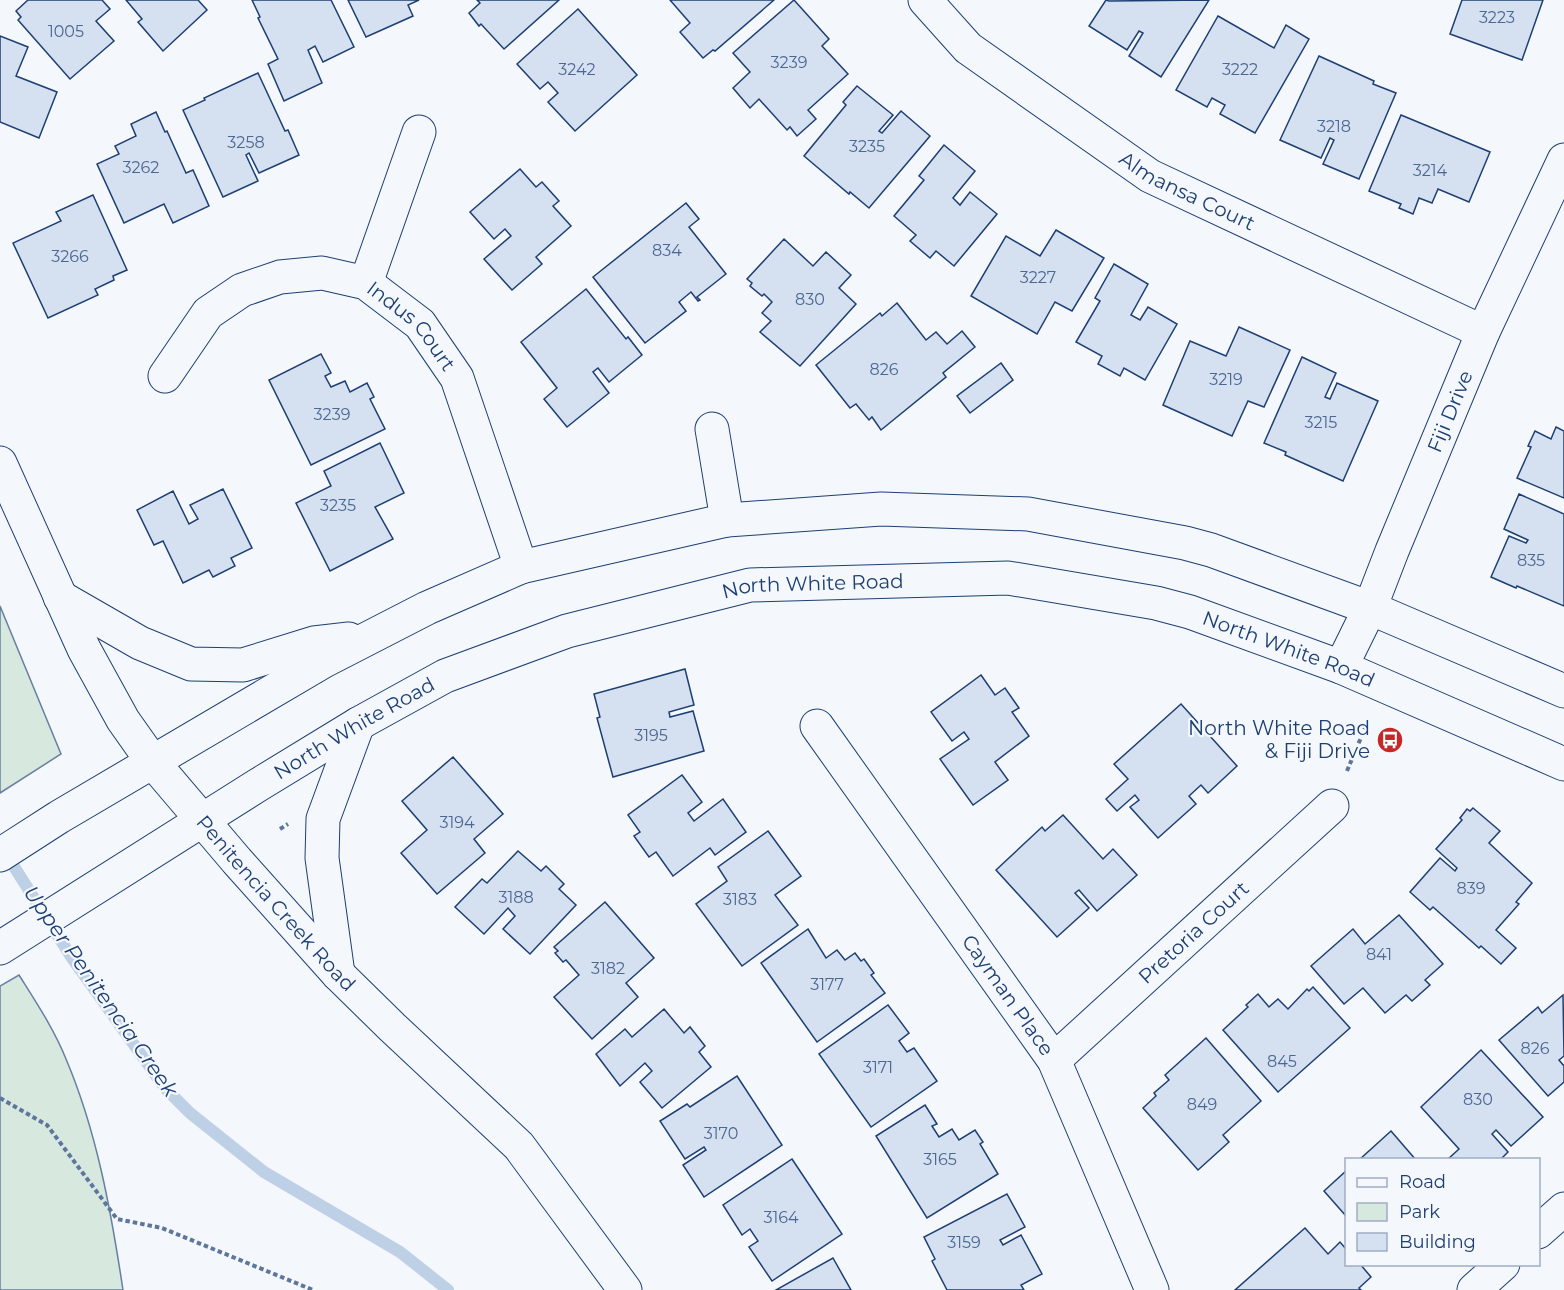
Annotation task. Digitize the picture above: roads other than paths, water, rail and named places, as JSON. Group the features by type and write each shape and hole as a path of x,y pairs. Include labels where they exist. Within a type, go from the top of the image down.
{"street":[{"name":"Almansa Court","path":"925,0 968,48 1150,176 1483,332"},
{"path":"366,283 419,132"},
{"name":"Fiji Drive","path":"1341,667 1370,608 1483,332 1564,160"},
{"name":"Indus Court","path":"165,376 208,313 242,290 280,277 322,273 366,283 420,324 457,378 521,567"},
{"path":"712,429 727,520"},
{"name":"Penitencia Creek Road","path":"0,463 84,649 123,720 152,761 338,974 519,1146 625,1290"},
{"path":"0,855 152,761 324,661 427,608 521,567 727,520 881,509 1028,514 1185,543 1211,550 1370,608 1564,691"},
{"name":"North White Road","path":"0,948 358,724 445,676 567,631 750,585 1008,578 1156,603 1190,612 1341,667 1564,764"},
{"path":"60,597 140,643 191,664 243,665 314,643 371,637"},
{"path":"338,974 322,858 323,819 358,724"},
{"name":"Cayman Place","path":"817,726 1054,1060 1152,1290"},
{"name":"Pretoria Court","path":"1054,1060 1332,806"},
{"path":"1540,1231 1564,1209"},
{"path":"1474,1290 1501,1266"}],"waterway":[{"name":"Upper Penitencia Creek","path":"6,854 72,958 165,1088 190,1113 264,1172 400,1252 448,1290"}],"place":[{"name":"North White Road & Fiji Drive","path":"1390,740"}]}
